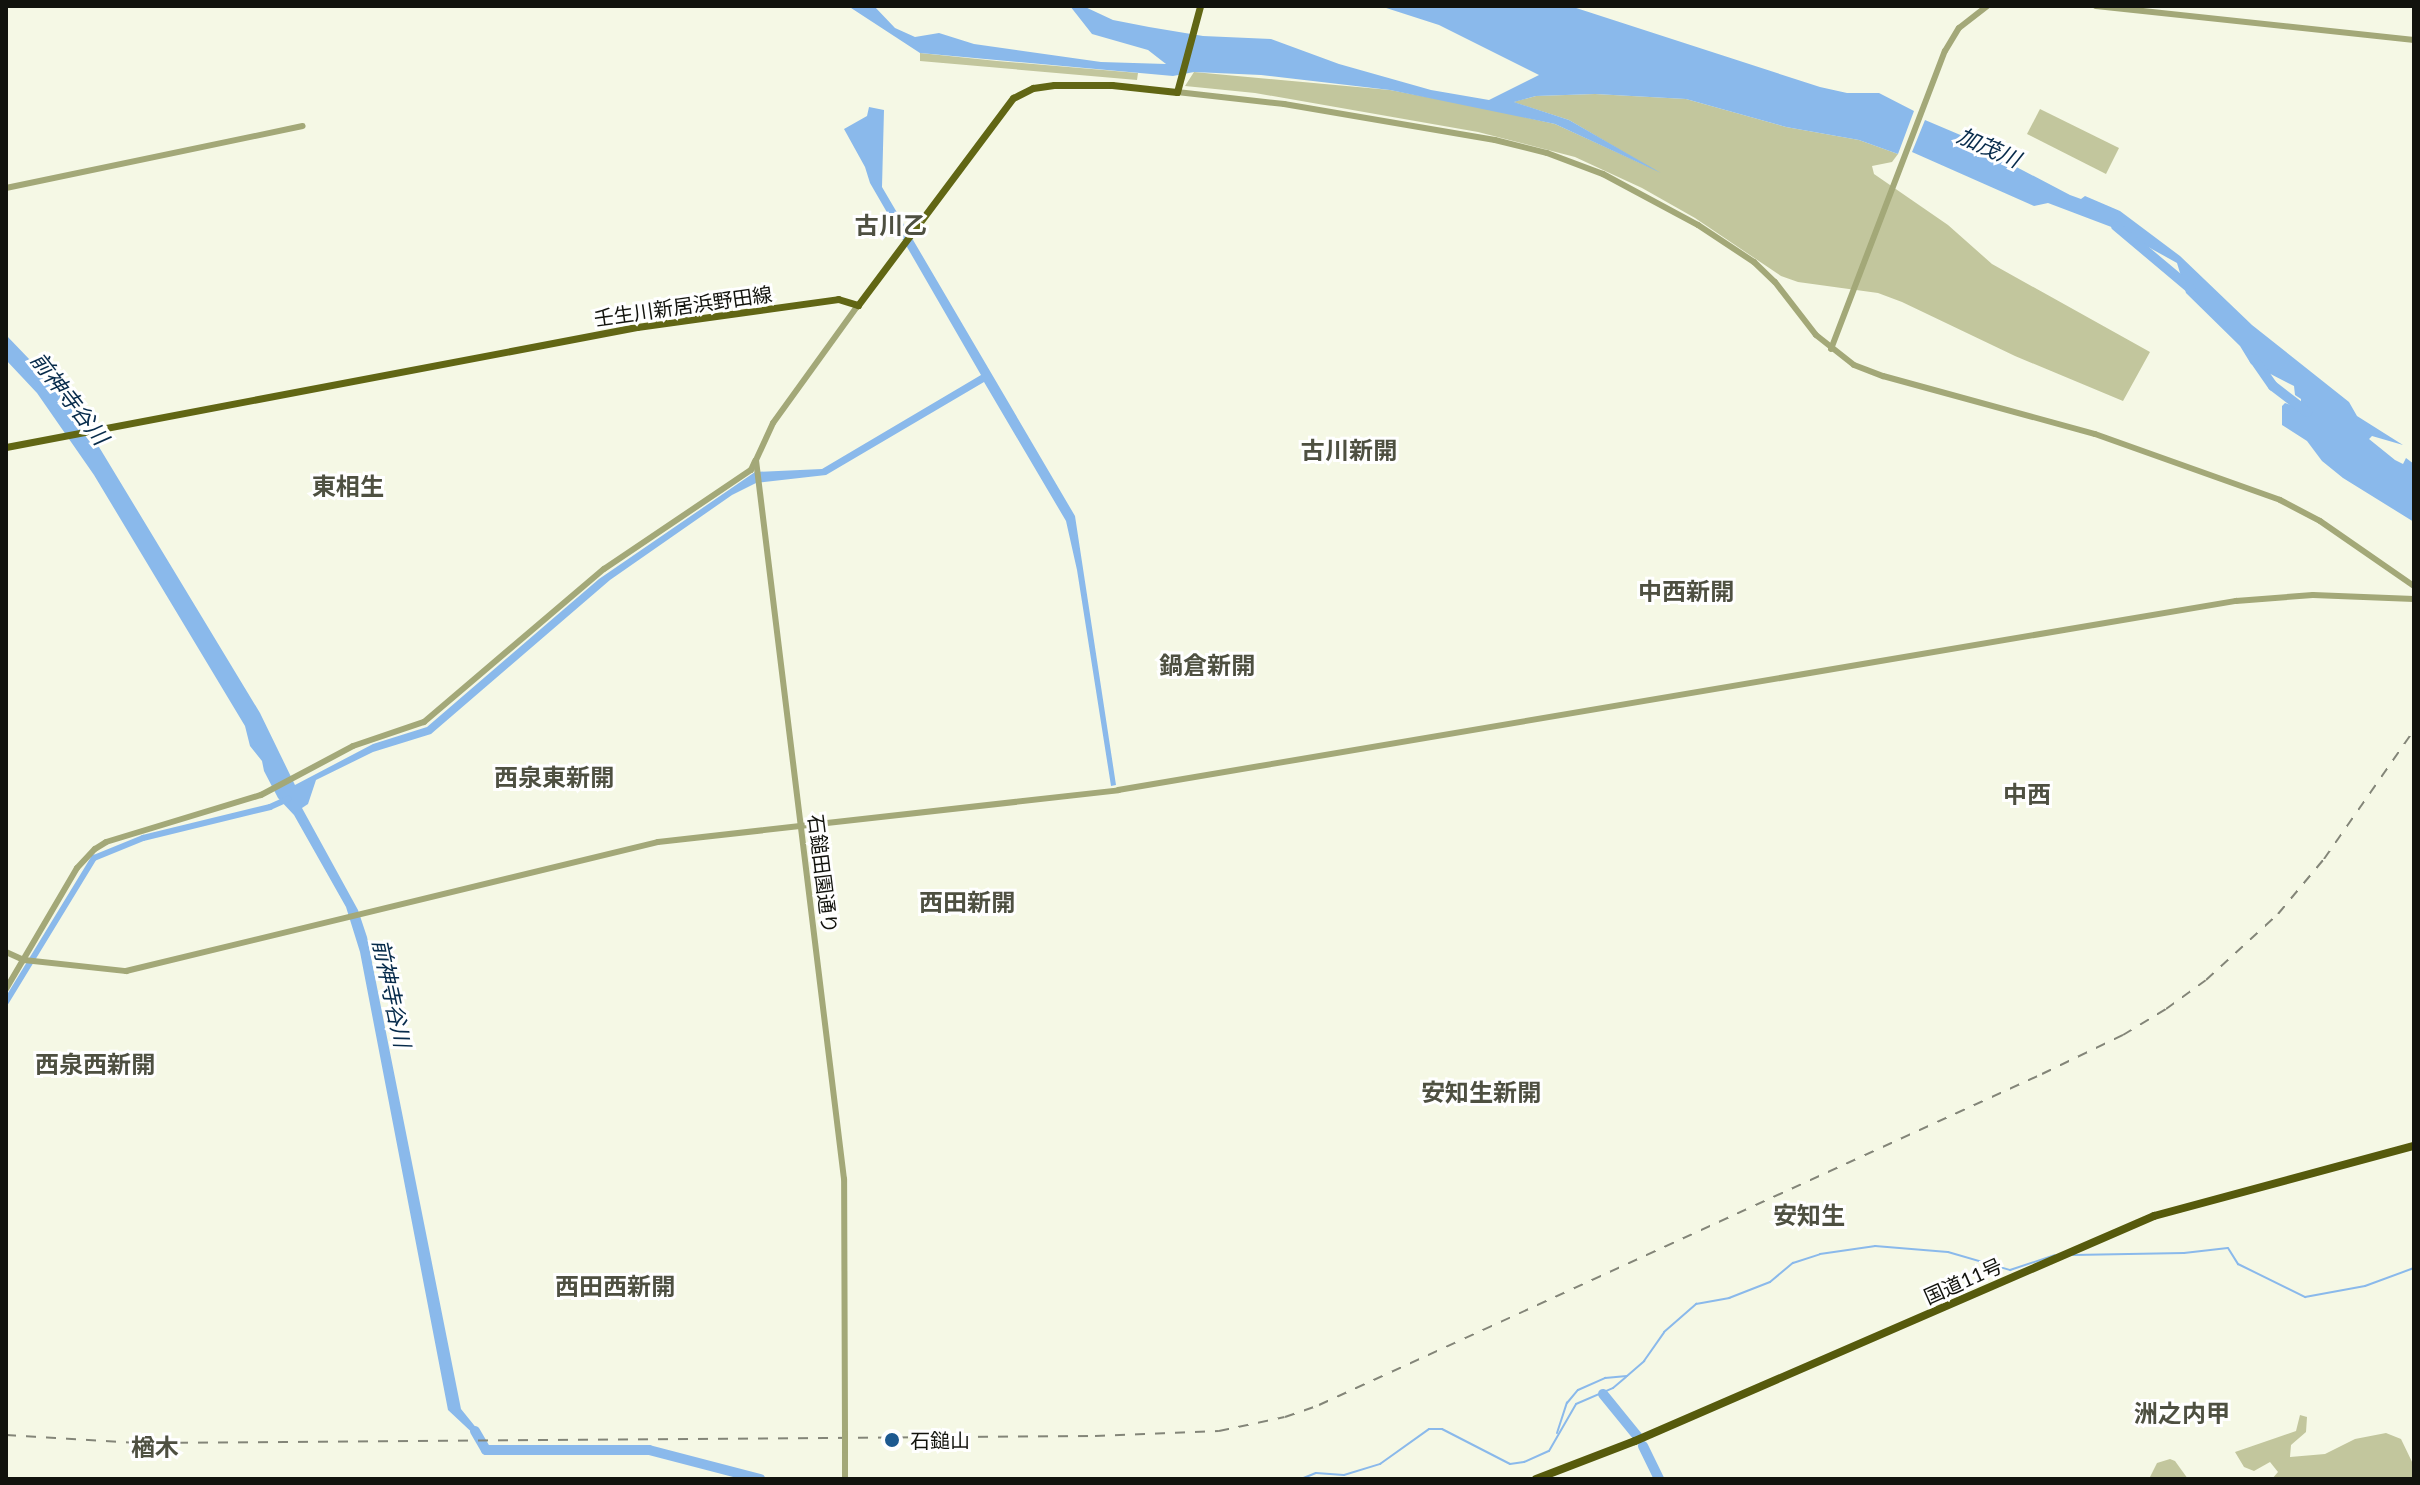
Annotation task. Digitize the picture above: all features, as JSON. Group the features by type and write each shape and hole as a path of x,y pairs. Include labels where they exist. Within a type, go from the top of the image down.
{"highway":[{"name":"国道11号","path":"1536,1479 1635,1441 2122,1228 2193,1204 2414,1146"}],"main road":[{"path":"858,305 1000,112 1022,93 1042,86 1091,84 1178,89 1200,6"},
{"name":"壬生川新居浜野田線","path":"6,447 637,327 838,299 858,305"}],"street":[{"path":"1831,349 1943,55 1959,28 1987,6"},
{"path":"2096,6 2414,40"},
{"path":"1178,89 1457,133 1519,145 1588,168 1664,205 1749,258 1775,282 1810,329 1831,349 1866,371 2095,434 2280,500 2320,521 2411,584 2400,597"},
{"path":"6,188 303,126"},
{"path":"6,989 30,960 77,868 95,849 106,842 237,804 272,790 353,746 424,722 604,569 751,470 773,423 858,305"},
{"name":"石鎚田園通り","path":"756,460 844,1179 845,1479"},
{"path":"6,952 30,960 126,971 658,842 1114,790 2236,601 2313,595 2414,599"}],"green space":[{"path":"920,53 1138,73 1137,80 920,61"},
{"path":"1194,72 1390,90 1485,108 1555,124 1649,167 1569,120 1513,102 1536,96 1595,94 1686,99 1786,127 1859,140 1898,154 1892,162 1872,166 1874,174 1948,225 1992,264 2150,352 2123,401 1878,293 1798,282 1781,276 1695,218 1642,188 1575,157 1478,132 1255,93 1185,86"},
{"path":"2040,109 2119,148 2106,174 2027,134"},
{"path":"2300,1415 2307,1417 2306,1432 2291,1445 2290,1457 2325,1454 2355,1439 2386,1433 2401,1439 2414,1466 2414,1479 2272,1479 2278,1472 2270,1462 2254,1471 2244,1467 2235,1452 2296,1431"},
{"path":"2170,1459 2188,1479 2149,1479 2157,1463"}],"water":[{"path":"848,6 874,6 895,28 915,37 939,33 974,44 1101,62 1166,64 1148,50 1092,34 1070,6 1083,6 1113,20 1149,27 1203,36 1271,39 1339,64 1431,90 1489,100 1539,75 1439,25 1380,6 1570,6 1820,87 1847,93 1879,93 1914,111 1898,154 1859,140 1786,127 1686,99 1595,94 1536,96 1514,102 1569,120 1661,173 1555,124 1390,90 1261,75 1194,72 1173,76 920,53"},
{"path":"869,107 884,110 882,187 1075,516 1116,785 1111,786 1077,570 1066,521 984,382 826,475 756,483 732,495 610,580 431,734 373,752 316,780 308,804 302,808 358,910 367,937 461,1409 482,1435 483,1439 479,1439 448,1410 360,952 346,907 294,815 278,798 262,761 250,746 245,726 94,475 37,393 6,360 6,335 56,387 96,442 260,713 295,785 373,744 427,727 599,579 755,472 822,469 981,375 870,183 865,167 844,129 867,116"},
{"path":"1925,120 1984,145 1986,151 2070,195 2081,199 2085,196 2120,211 2180,256 2252,325 2349,402 2357,416 2403,445 2372,436 2369,439 2395,460 2403,464 2406,458 2414,464 2414,522 2343,478 2322,461 2307,441 2282,425 2282,406 2285,403 2296,407 2301,404 2294,386 2251,364 2240,346 2186,293 2177,263 2114,228 2048,203 2034,206 1912,152"}],"waterway":[{"name":"加茂川","path":"2116,226 2190,288"},
{"name":"加茂川","path":"2254,359 2273,386 2307,412"},
{"path":"6,1002 94,858 143,838 270,807 288,799"},
{"path":"1557,1433 1567,1403 1578,1390 1605,1378 1627,1376 1644,1361 1664,1332 1696,1304 1729,1298 1770,1282 1793,1263 1820,1254 1875,1246 1948,1252 2010,1270 2055,1255"},
{"path":"2073,1255 2184,1253 2228,1248 2238,1264 2305,1297 2365,1286 2414,1268"},
{"path":"1301,1479 1316,1473 1344,1475 1380,1464 1429,1429 1442,1429 1510,1464 1524,1462 1549,1451 1576,1404 1613,1388 1626,1377"},
{"path":"1603,1394 1638,1437"},
{"name":"前神寺谷川","path":"475,1431 486,1450 649,1450 760,1479"},
{"path":"1643,1446 1659,1479"}],"railway":[{"path":"6,1435 138,1443 1095,1436 1219,1431 1285,1417 1319,1405 2042,1074 2123,1035 2166,1009 2206,980 2278,914 2324,859 2414,730"}],"place":[{"name":"石鎚山","path":"892,1440"}],"district":[{"name":"古川乙","path":"891,225"},
{"name":"古川新開","path":"1349,450"},
{"name":"東相生","path":"348,486"},
{"name":"中西新開","path":"1686,591"},
{"name":"鍋倉新開","path":"1207,665"},
{"name":"西泉東新開","path":"554,777"},
{"name":"中西","path":"2027,794"},
{"name":"西田新開","path":"967,902"},
{"name":"西泉西新開","path":"95,1064"},
{"name":"安知生新開","path":"1481,1092"},
{"name":"安知生","path":"1809,1215"},
{"name":"西田西新開","path":"615,1286"},
{"name":"洲之内甲","path":"2182,1413"},
{"name":"楢木","path":"155,1447"}]}
